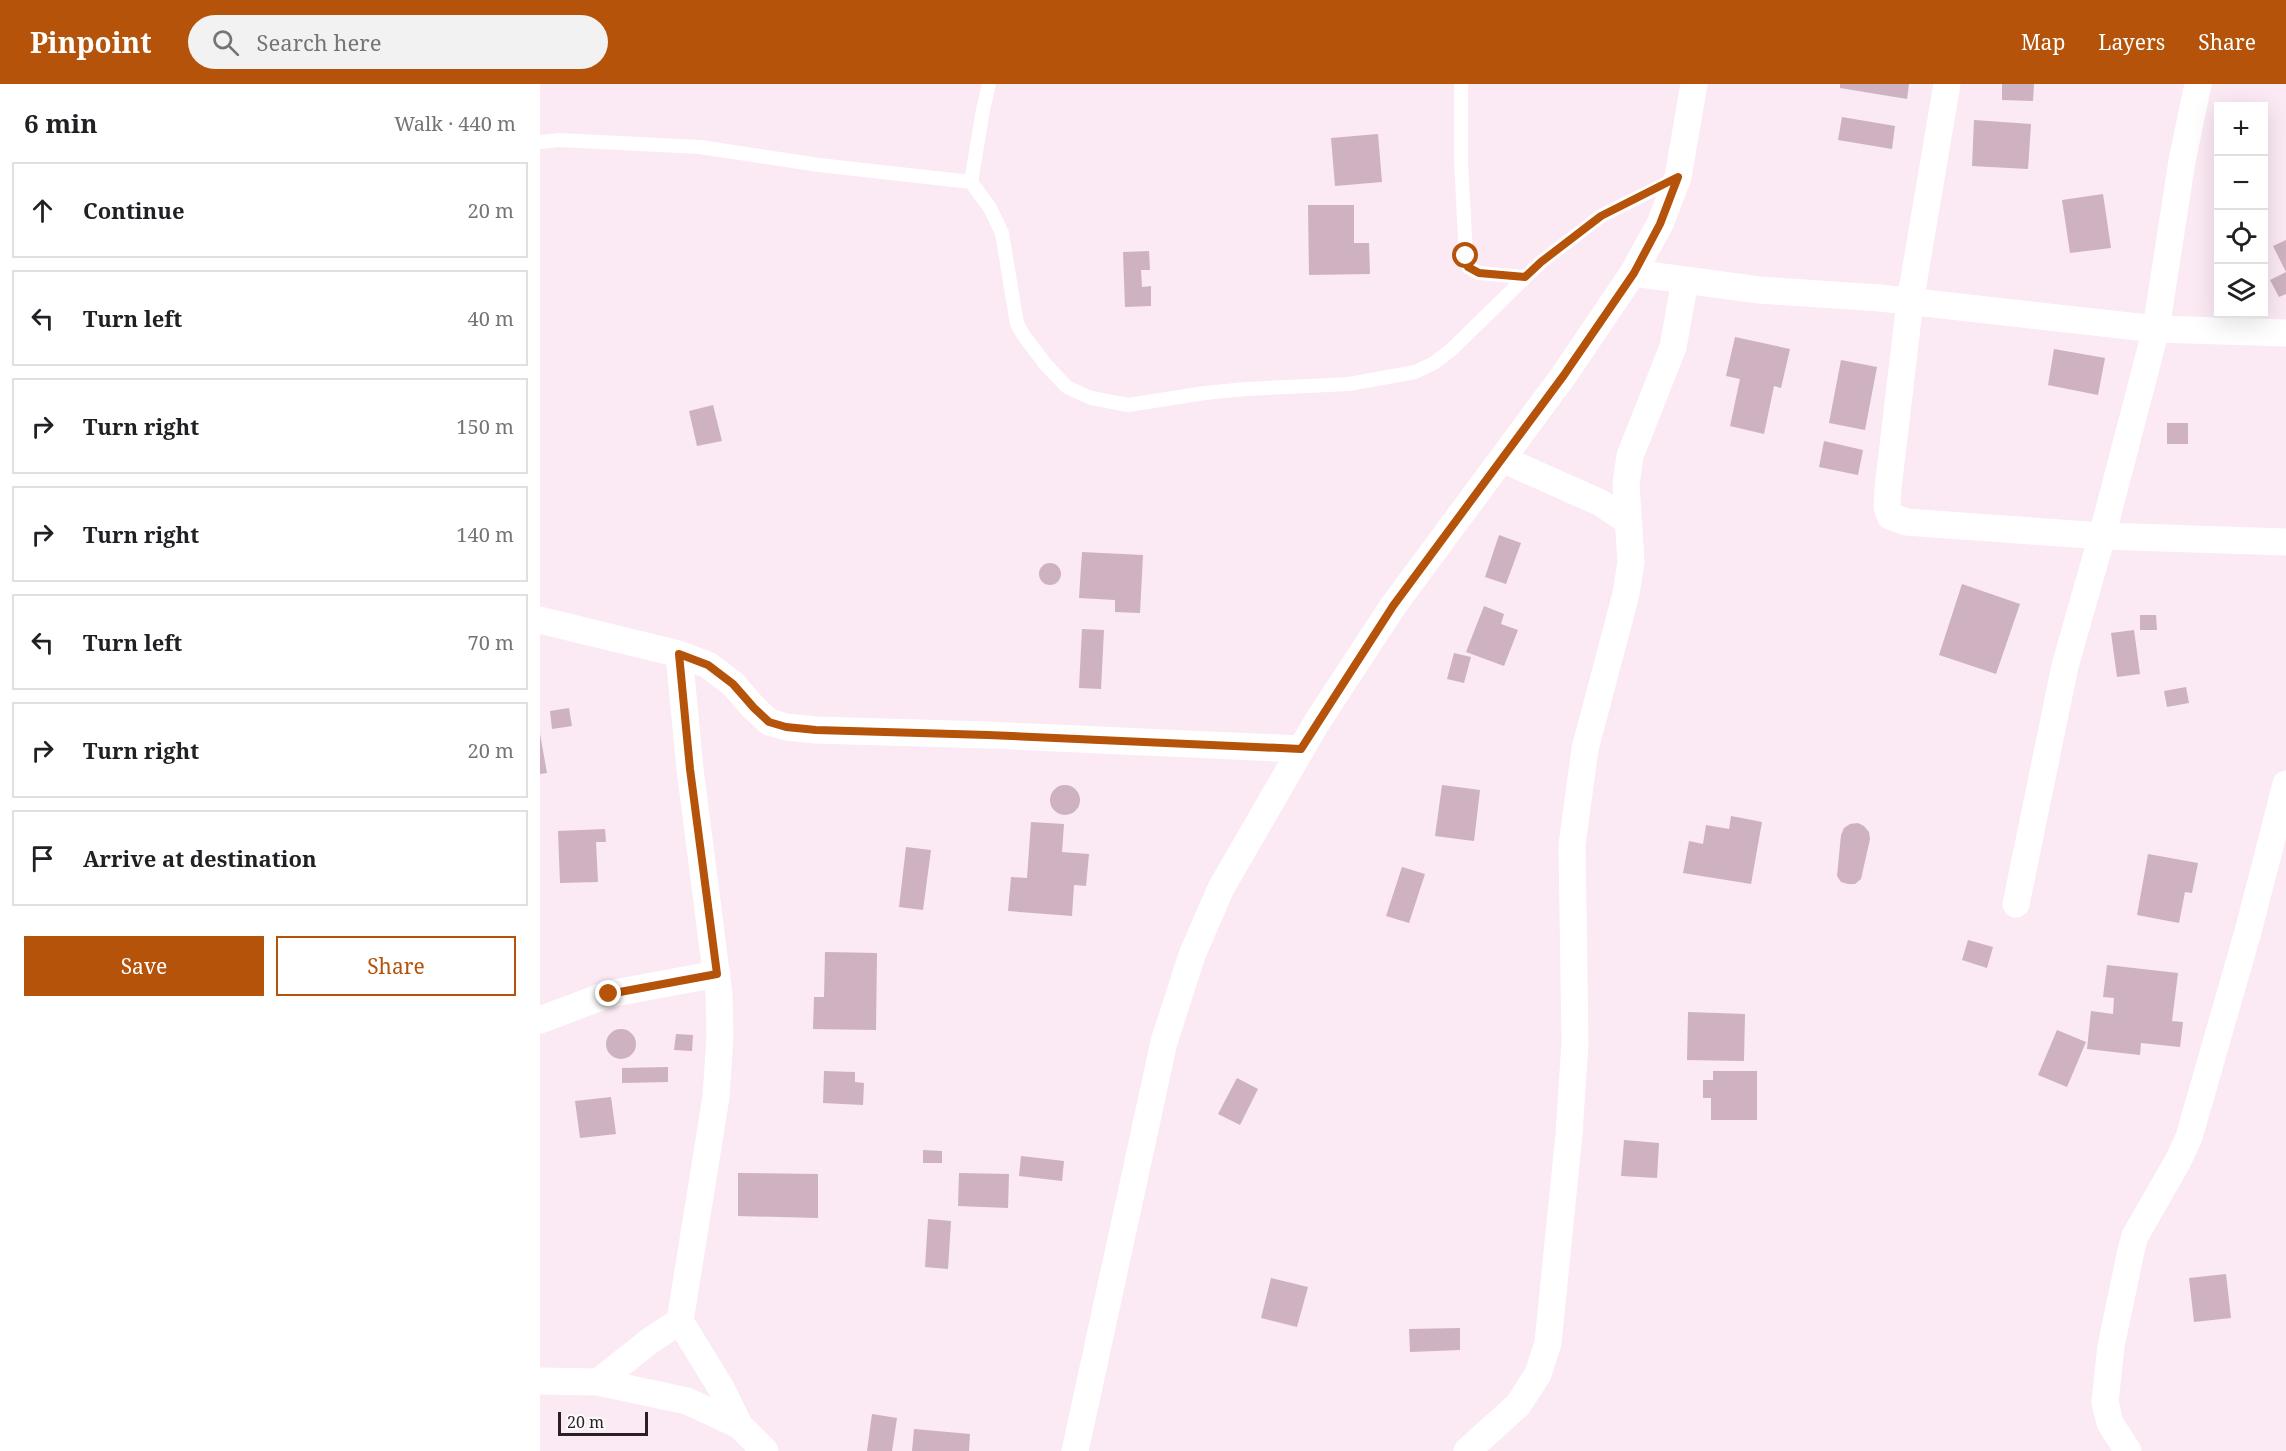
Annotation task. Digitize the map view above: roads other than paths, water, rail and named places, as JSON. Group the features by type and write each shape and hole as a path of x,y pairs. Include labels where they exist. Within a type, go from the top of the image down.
{"street":[{"path":"1075,1451 1164,1042 1192,955 1221,888 1301,749 1393,606 1564,375 1634,273 1660,224 1678,177 1694,84"},
{"path":"1947,84 1910,302 1888,488 1887,507 1890,516 1906,522 2103,536 2286,542"},
{"path":"2016,904 2065,666 2103,536 2156,329 2182,161 2198,84"},
{"path":"1634,273 1759,290 1880,298 2156,329 2286,333"},
{"path":"1467,1451 1518,1405 1538,1374 1548,1343 1569,1134 1575,1042 1572,844 1584,749 1626,594 1631,562 1626,484 1630,456 1673,347 1685,281"},
{"path":"1502,459 1601,503 1627,521"},
{"path":"540,620 679,654 708,665 733,684 769,722 786,727 1301,749"},
{"path":"679,654 690,769 717,974 720,1037 716,1097 680,1321 721,1388 739,1425 765,1451"},
{"path":"2128,1451 2110,1422 2105,1402 2111,1346 2131,1251 2135,1236 2167,1182 2189,1137 2249,928 2286,784"},
{"path":"540,1020 609,994 717,974"},
{"path":"598,1382 651,1340 680,1321"},
{"path":"540,1381 548,1379 598,1382 687,1401 739,1425"}],"lane":[{"path":"989,84 971,182 990,208 1002,233 1017,324 1046,365 1067,387 1091,398 1128,405 1246,389 1349,384 1415,372 1434,363 1451,350 1541,262 1601,216 1678,177"},
{"path":"1461,84 1462,173 1468,267 1479,273 1525,277"},
{"path":"540,142 559,140 700,147 819,165 971,182"}]}
